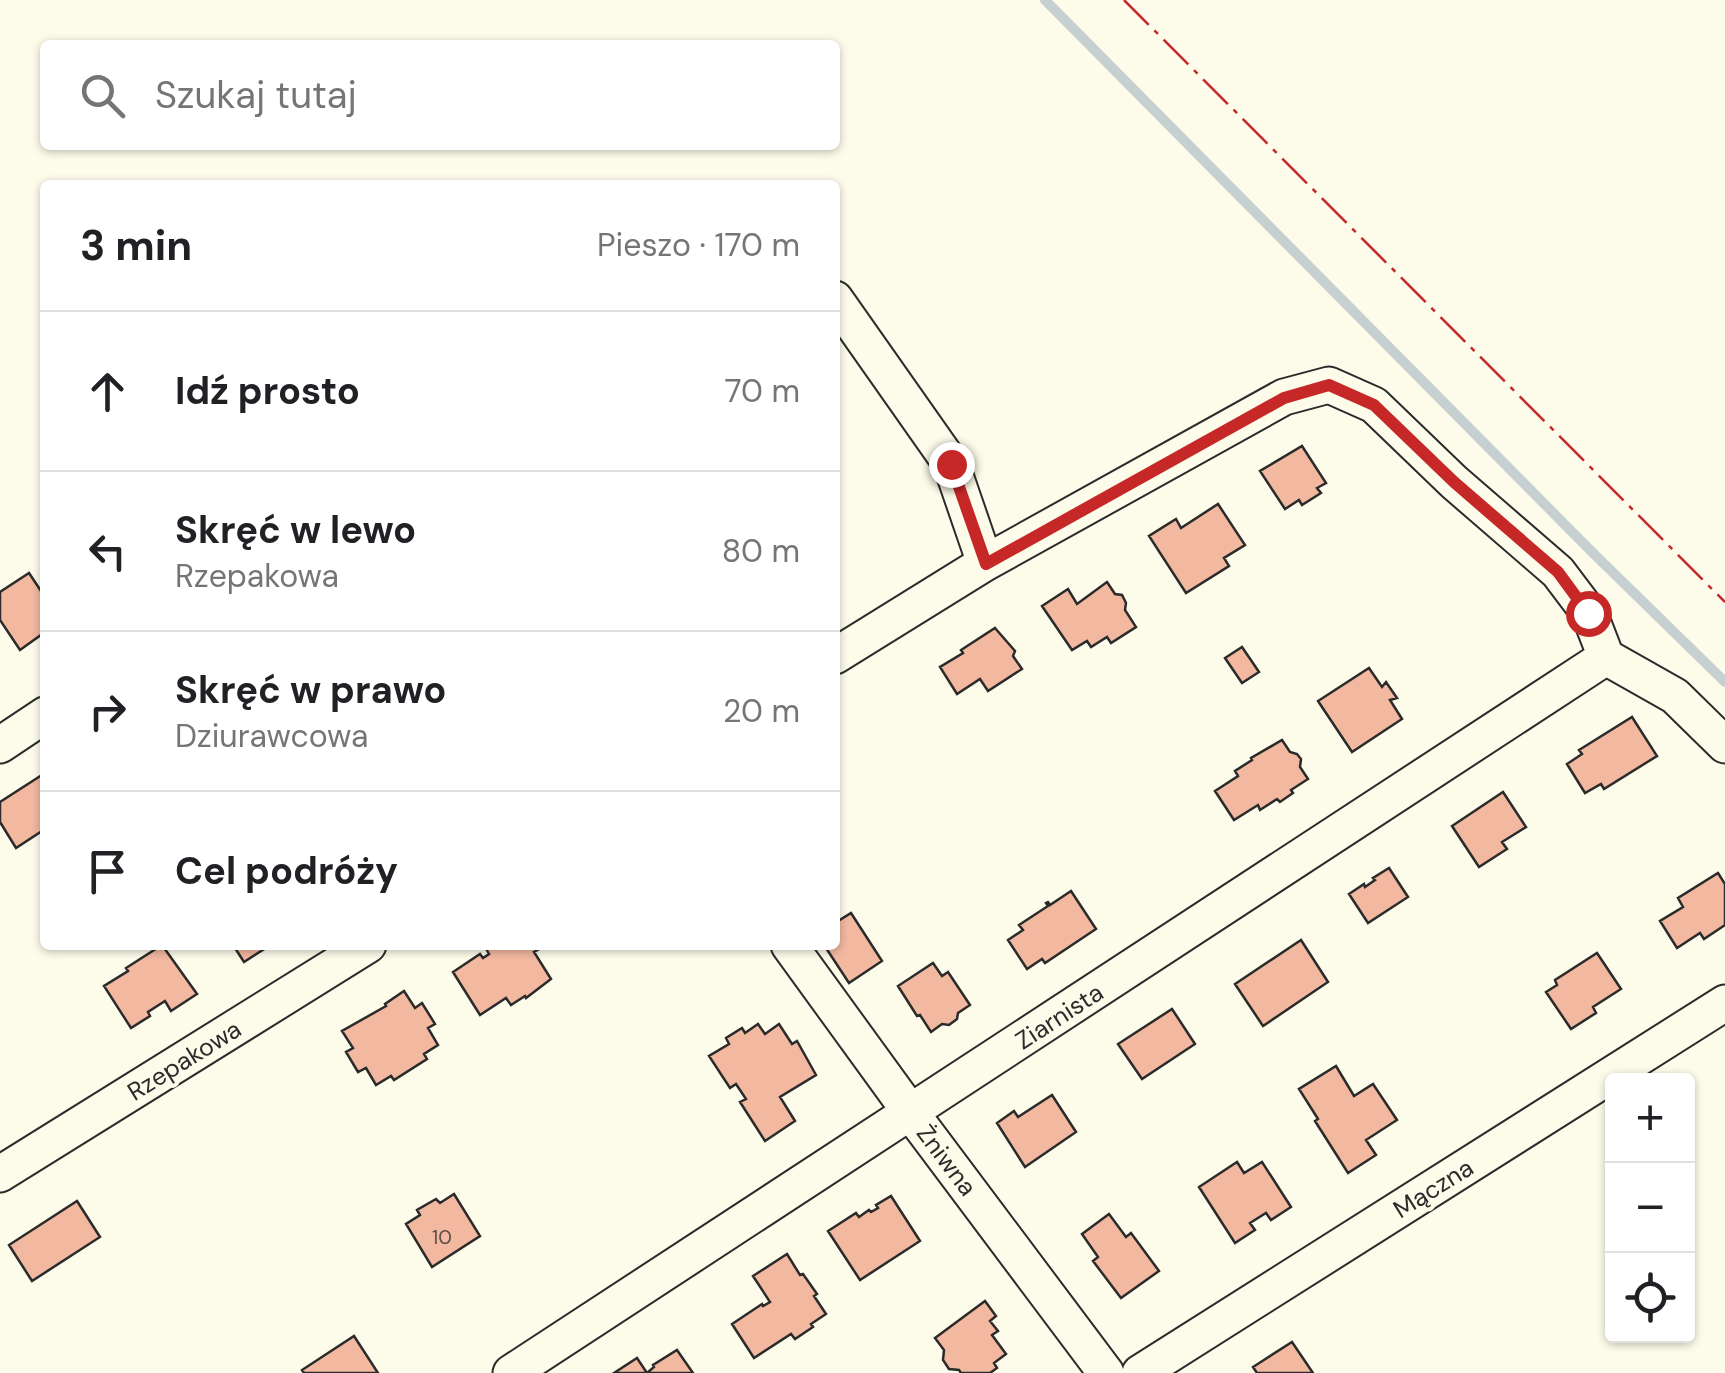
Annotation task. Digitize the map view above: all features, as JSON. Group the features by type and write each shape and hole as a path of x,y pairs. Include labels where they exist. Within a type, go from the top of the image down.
{"street":[{"path":"840,306 951,464 986,564"},
{"path":"840,653 986,564 1284,398 1329,385 1374,405 1454,482 1558,572 1588,613 1606,657 1674,696 1725,745"},
{"name":"Ziarnista","path":"511,1373 1606,657"},
{"path":"0,745 40,718"},
{"name":"Rzepakowa","path":"0,1174 360,950"},
{"name":"Żniwna","path":"793,950 1106,1373"},
{"name":"Mączna","path":"1140,1373 1725,1003"}],"building":[{"path":"1302,446 1326,483 1317,488 1321,493 1302,505 1299,500 1285,509 1260,471"},
{"path":"1218,504 1245,545 1224,558 1229,566 1186,593 1149,536 1176,519 1181,528"},
{"path":"29,573 40,590 40,636 20,650 0,620 0,592"},
{"path":"1107,582 1115,594 1122,595 1125,610 1136,627 1111,643 1107,637 1091,647 1087,641 1072,650 1042,606 1068,589 1077,604"},
{"path":"995,628 1015,651 1013,656 1022,669 988,691 980,679 957,694 940,667"},
{"path":"1242,647 1259,672 1242,683 1225,658"},
{"path":"1369,668 1382,687 1386,682 1397,698 1390,700 1402,719 1352,752 1318,701"},
{"path":"1632,717 1657,756 1604,789 1601,784 1585,793 1567,764 1582,754 1579,750"},
{"path":"1282,740 1301,759 1300,767 1308,779 1280,802 1277,799 1260,810 1258,805 1234,820 1215,791 1238,776 1235,771 1251,758"},
{"path":"40,776 40,832 16,848 0,822 0,802"},
{"path":"1503,792 1526,827 1502,842 1507,849 1479,867 1452,826"},
{"path":"1389,868 1408,897 1368,923 1349,894"},
{"path":"1718,873 1725,884 1725,925 1704,939 1700,933 1677,948 1660,921 1683,907 1678,898"},
{"path":"1071,891 1096,929 1045,963 1042,959 1027,969 1008,940 1023,930 1019,925 1048,906 1046,903 1050,905"},
{"path":"851,913 882,961 849,983 827,950 840,950 840,920"},
{"path":"1301,940 1328,982 1263,1026 1235,984"},
{"path":"154,950 166,950 197,994 171,1011 165,1001 131,1028 104,986 128,971 126,968"},
{"path":"236,950 263,950 244,962"},
{"path":"487,950 538,950 534,952 551,979 526,998 511,1005 506,998 480,1015 453,972 480,954 483,958 489,954"},
{"path":"1597,953 1621,989 1593,1007 1596,1013 1571,1029 1546,992 1557,985 1555,980"},
{"path":"933,963 942,976 948,972 970,1005 949,1025 942,1024 931,1032 898,986"},
{"path":"404,991 415,1008 422,1003 435,1024 428,1028 438,1045 424,1054 427,1059 394,1080 391,1076 376,1085 366,1068 358,1072 346,1052 353,1048 342,1031"},
{"path":"1172,1009 1195,1044 1142,1079 1118,1044"},
{"path":"758,1024 765,1034 779,1024 792,1044 797,1041 816,1075 780,1097 795,1121 765,1141 740,1102 746,1099 736,1084 730,1088 709,1056 729,1044 726,1038 742,1028 745,1033"},
{"path":"1336,1066 1354,1096 1373,1084 1397,1120 1366,1140 1376,1155 1348,1173 1299,1089"},
{"path":"1052,1095 1076,1132 1025,1167 997,1123 1014,1111 1018,1117"},
{"path":"1237,1162 1244,1173 1262,1162 1291,1207 1271,1220 1266,1213 1250,1223 1255,1230 1235,1243 1199,1187"},
{"path":"454,1194 480,1236 432,1267 406,1224 420,1215 417,1210"},
{"path":"891,1196 920,1241 860,1280 828,1231 856,1213 859,1217 871,1212"},
{"path":"77,1201 100,1237 32,1281 9,1245"},
{"path":"1109,1214 1126,1237 1131,1233 1159,1271 1121,1298 1093,1261 1098,1257 1082,1234"},
{"path":"787,1254 817,1294 814,1296 826,1314 795,1339 791,1334 754,1358 732,1324 770,1302 753,1276"},
{"path":"985,1301 996,1316 990,1321 998,1331 992,1335 1006,1354 994,1363 997,1368 990,1373 949,1369 943,1360 944,1350 935,1338"},
{"path":"354,1336 378,1373 304,1373 302,1370"},
{"path":"1292,1342 1313,1373 1257,1373 1253,1367"},
{"path":"677,1350 693,1373 647,1373"},
{"path":"637,1358 647,1373 614,1373"}],"waterway":[{"path":"1045,0 1725,682"}],"power":[{"path":"1124,0 1725,602"}],"route":[{"path":"951,464 986,564 1284,398 1329,385 1374,405 1454,482 1558,572 1588,613"}]}
